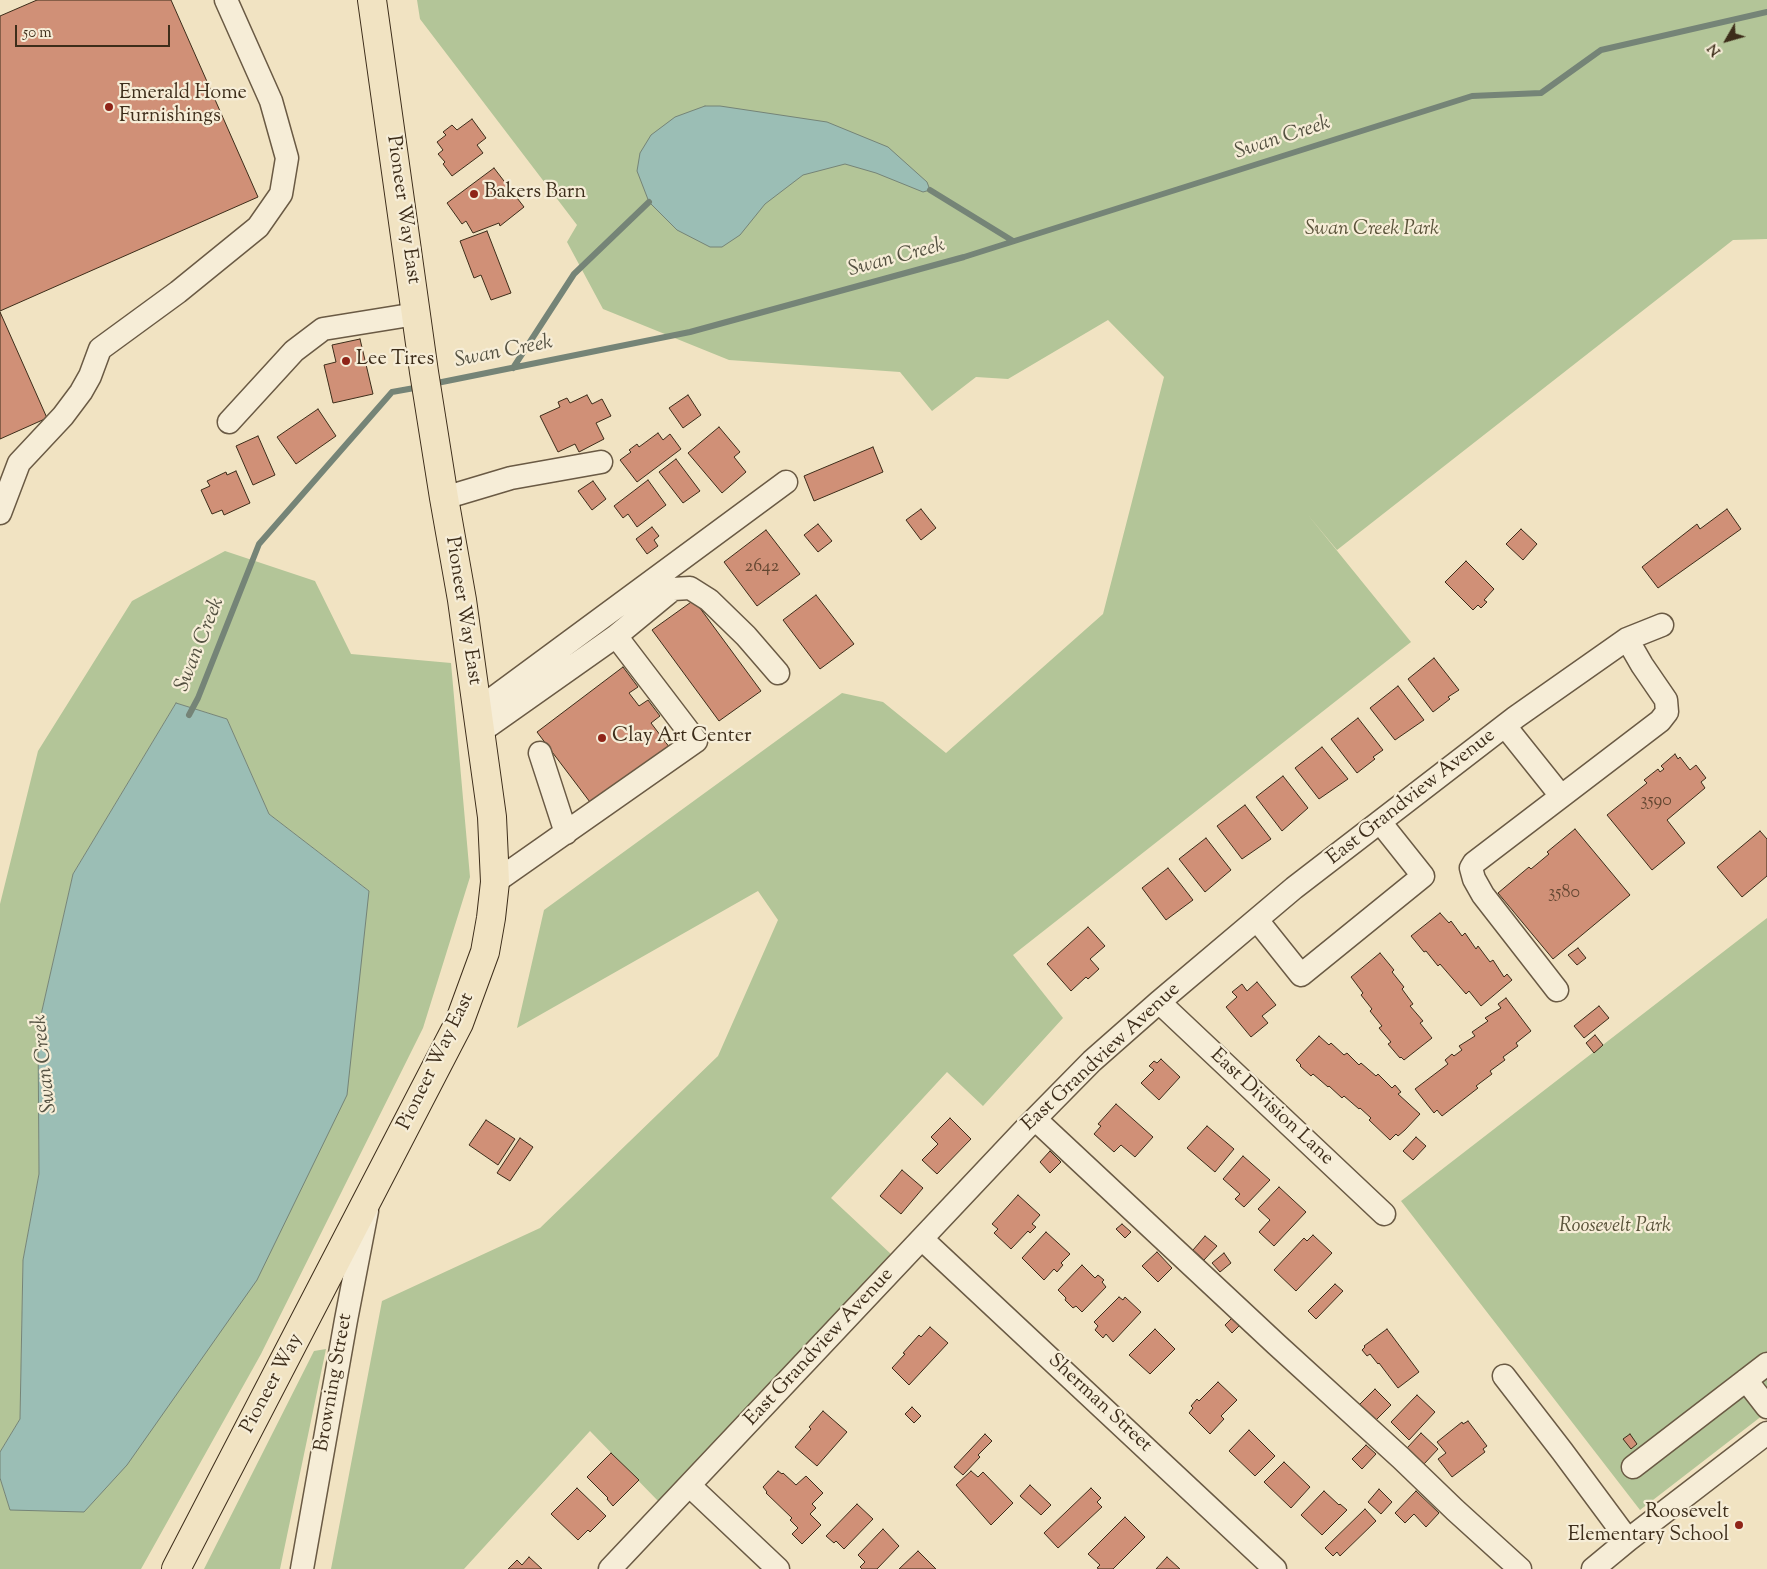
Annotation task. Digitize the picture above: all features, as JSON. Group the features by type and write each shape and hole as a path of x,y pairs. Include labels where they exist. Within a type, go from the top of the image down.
{"main road":[{"name":"Pioneer Way East","path":"370,1198 460,1023 485,952 496,882 492,817 462,600 424,372 372,0"},
{"name":"Pioneer Way","path":"176,1569 370,1198"}],"street":[{"path":"0,513 19,464 63,416 81,392 90,376 100,349 178,292 258,226 281,194 287,158 271,101 226,0"},
{"path":"229,422 294,351 323,329 416,314"},
{"path":"444,498 511,478 601,462"},
{"path":"478,721 786,482"},
{"path":"478,721 616,636 673,589 690,588 709,600 746,636 778,673"},
{"name":"East Grandview Avenue","path":"610,1569 1092,1061 1158,1002 1294,888 1505,726 1627,639 1662,625"},
{"path":"496,882 696,741 616,636"},
{"path":"1557,990 1483,895 1474,879 1471,868 1474,863 1660,721 1667,712 1666,700 1627,639"},
{"path":"1505,726 1561,796"},
{"path":"540,753 566,833"},
{"path":"1257,920 1301,976 1424,876 1380,822"},
{"name":"East Division Lane","path":"1158,1002 1384,1214"},
{"path":"1035,1119 1520,1569"},
{"name":"Browning Street","path":"302,1569 346,1320 370,1198"},
{"name":"Sherman Street","path":"922,1239 1275,1569"},
{"path":"1633,1467 1767,1364"},
{"path":"1504,1376 1628,1540"},
{"path":"1746,1380 1767,1407"},
{"path":"1593,1569 1767,1433"},
{"path":"690,1486 778,1569"}],"green space":[{"name":"Swan Creek Park","path":"417,0 1767,0 1767,239 1733,240 1337,550 1308,515 1411,642 1013,955 1063,1018 983,1106 947,1072 831,1198 892,1255 659,1502 590,1431 464,1569 331,1569 382,1301 540,1228 718,1056 778,920 758,891 517,1028 544,910 842,693 883,702 946,753 1103,614 1164,377 1108,320 1008,379 976,377 932,411 900,372 729,360 603,309 567,242 577,225 420,19"},
{"path":"225,551 315,581 351,654 451,663 470,877 423,1028 261,1354 141,1569 0,1569 0,1478 10,1510 369,891 269,814 227,719 176,703 73,874 38,1028 39,1174 23,1260 20,1419 0,1452 0,904 38,751 132,601"},
{"name":"Roosevelt Park","path":"1767,918 1767,1412 1640,1510 1401,1201"},
{"path":"326,1349 280,1569 204,1569 314,1351"}],"water":[{"path":"705,106 720,106 827,122 888,147 927,182 930,190 923,192 876,173 845,164 803,175 765,204 740,235 722,247 710,247 677,230 649,202 637,171 640,153 651,135 675,117"},
{"path":"176,703 227,719 269,814 369,891 347,1095 257,1280 127,1465 84,1512 10,1510 0,1478 0,1452 20,1419 23,1260 39,1174 38,1028 73,874"}],"building":[{"name":"Emerald Home Furnishings","path":"37,0 171,0 258,197 0,311 0,16"},
{"path":"472,119 486,138 477,145 483,153 452,176 443,164 445,162 438,154 443,150 437,142 446,135 443,132 452,125 457,130"},
{"path":"494,168 524,207 500,226 499,223 473,233 466,221 462,224 447,203"},
{"path":"487,231 511,293 491,300 481,275 474,278 460,241"},
{"path":"0,312 47,418 0,439"},
{"path":"360,339 373,394 333,403 324,365 336,362 332,345"},
{"path":"587,395 592,404 602,399 611,416 596,423 604,439 579,452 575,444 558,452 540,416 560,407 558,402 567,398 570,403"},
{"path":"688,395 701,415 683,428 669,408"},
{"path":"318,409 336,436 296,464 277,437"},
{"path":"719,427 740,452 734,457 746,472 722,493 688,453"},
{"path":"658,433 663,440 670,434 681,449 637,482 620,460 631,452 629,450 637,444 639,447"},
{"path":"258,436 275,475 253,485 236,446"},
{"path":"873,447 883,472 814,501 804,476"},
{"path":"676,459 700,491 683,503 659,472"},
{"path":"236,471 250,503 224,515 222,510 212,514 201,490 210,486 207,481 226,472 227,475"},
{"path":"648,480 666,505 637,527 628,514 623,518 614,506"},
{"path":"593,481 606,499 592,510 578,491"},
{"path":"921,509 936,528 921,540 906,520"},
{"path":"1727,509 1741,529 1658,588 1642,567 1697,524 1700,529"},
{"path":"818,524 832,541 818,552 804,535"},
{"path":"652,527 659,536 654,540 658,546 647,554 636,539"},
{"path":"1521,529 1537,544 1523,560 1506,544"},
{"path":"766,530 800,574 757,606 724,562"},
{"path":"1466,561 1494,589 1484,600 1487,602 1481,608 1478,605 1473,610 1445,582"},
{"path":"816,595 854,644 820,669 783,620"},
{"path":"694,600 761,691 719,721 652,630"},
{"path":"1434,658 1459,690 1448,697 1450,699 1433,712 1408,679"},
{"path":"623,667 638,687 629,693 639,706 648,700 660,716 651,723 673,752 596,810 537,732"},
{"path":"1398,686 1424,720 1395,740 1370,708"},
{"path":"1358,718 1383,750 1357,773 1331,739"},
{"path":"1322,747 1348,779 1319,799 1295,768"},
{"path":"1675,754 1678,759 1680,757 1690,770 1696,765 1706,778 1701,782 1705,788 1667,820 1685,843 1652,870 1607,815 1647,783 1644,780 1658,769 1660,772 1664,769 1661,766"},
{"path":"1283,776 1308,808 1282,831 1256,797"},
{"path":"1245,805 1271,839 1242,859 1217,826"},
{"path":"1575,829 1630,895 1553,959 1498,893 1529,867 1531,869 1549,854 1547,852"},
{"path":"1760,831 1767,839 1767,876 1742,897 1717,867"},
{"path":"1206,838 1231,870 1205,892 1179,859"},
{"path":"1168,868 1193,900 1166,920 1142,888"},
{"path":"1440,913 1449,923 1451,921 1462,936 1465,933 1476,949 1478,946 1490,962 1493,960 1504,977 1507,974 1512,980 1481,1006 1469,991 1466,994 1440,964 1438,966 1426,951 1424,952 1411,936"},
{"path":"1088,927 1105,946 1090,959 1099,969 1088,979 1086,977 1071,991 1047,964"},
{"path":"1578,948 1586,958 1577,965 1568,955"},
{"path":"1380,953 1394,970 1392,972 1404,987 1402,989 1413,1004 1410,1006 1423,1021 1420,1023 1432,1038 1404,1060 1388,1044 1391,1042 1379,1028 1382,1026 1370,1011 1372,1009 1361,995 1363,993 1351,977"},
{"path":"1257,982 1276,1005 1262,1016 1268,1023 1251,1037 1226,1007 1237,997 1232,992 1242,984 1247,991"},
{"path":"1506,998 1531,1031 1516,1043 1518,1046 1503,1057 1505,1060 1490,1071 1492,1074 1476,1086 1478,1088 1442,1116 1437,1110 1434,1113 1415,1089 1448,1064 1445,1060 1452,1054 1454,1056 1462,1050 1459,1046 1475,1036 1472,1032 1488,1021 1485,1018 1501,1008 1498,1004"},
{"path":"1599,1006 1609,1018 1584,1038 1574,1026"},
{"path":"1595,1035 1603,1045 1594,1053 1586,1043"},
{"path":"1319,1036 1329,1045 1331,1043 1344,1055 1347,1053 1359,1065 1361,1063 1376,1076 1378,1074 1392,1088 1395,1085 1401,1092 1398,1094 1420,1114 1405,1130 1398,1136 1396,1134 1390,1140 1369,1120 1371,1118 1360,1108 1344,1096 1342,1098 1329,1086 1313,1074 1311,1076 1300,1066 1296,1060"},
{"path":"1161,1059 1180,1077 1159,1100 1141,1083 1154,1070 1149,1066 1154,1061 1157,1063"},
{"path":"1116,1104 1153,1137 1135,1157 1121,1145 1114,1152 1094,1134 1101,1126 1098,1124"},
{"path":"950,1118 971,1139 937,1174 922,1160 938,1144 931,1137"},
{"path":"486,1120 515,1139 498,1165 469,1145"},
{"path":"1207,1126 1234,1149 1215,1172 1187,1148"},
{"path":"1416,1137 1426,1146 1413,1160 1403,1151"},
{"path":"520,1138 533,1147 510,1181 497,1173"},
{"path":"1050,1151 1061,1162 1050,1173 1040,1162"},
{"path":"1243,1156 1270,1180 1244,1207 1235,1199 1240,1194 1223,1179"},
{"path":"902,1170 923,1188 901,1214 880,1196"},
{"path":"1279,1187 1306,1212 1274,1246 1259,1232 1270,1220 1258,1209"},
{"path":"1018,1195 1040,1215 1032,1224 1036,1227 1030,1233 1028,1231 1011,1249 994,1233 998,1229 992,1224"},
{"path":"1122,1224 1131,1232 1125,1238 1116,1229"},
{"path":"1046,1232 1070,1254 1061,1263 1063,1265 1057,1272 1054,1269 1044,1280 1022,1258"},
{"path":"1313,1235 1332,1253 1296,1291 1274,1270 1304,1238 1307,1241"},
{"path":"1205,1236 1217,1246 1204,1260 1193,1250"},
{"path":"1157,1252 1172,1268 1158,1282 1142,1266"},
{"path":"1224,1253 1231,1263 1220,1272 1212,1263"},
{"path":"1082,1265 1095,1278 1098,1275 1104,1280 1102,1282 1106,1287 1082,1312 1076,1306 1073,1308 1058,1290"},
{"path":"1335,1284 1343,1291 1316,1319 1308,1311"},
{"path":"1119,1297 1123,1300 1125,1297 1141,1312 1113,1342 1106,1334 1103,1338 1095,1330 1098,1326 1094,1322"},
{"path":"1233,1317 1240,1325 1232,1333 1225,1325"},
{"path":"930,1327 948,1343 909,1385 892,1368 919,1335 921,1337"},
{"path":"1155,1329 1175,1349 1150,1374 1129,1355"},
{"path":"1387,1329 1419,1372 1398,1388 1379,1363 1370,1354 1367,1356 1362,1350 1364,1346"},
{"path":"1218,1382 1237,1400 1221,1416 1224,1419 1210,1434 1189,1413 1193,1408 1191,1406 1197,1399 1199,1401"},
{"path":"1375,1389 1391,1405 1375,1421 1359,1405"},
{"path":"1417,1395 1435,1412 1409,1440 1391,1422"},
{"path":"912,1407 921,1416 914,1423 905,1414"},
{"path":"823,1411 847,1432 817,1466 795,1447 811,1429 809,1427"},
{"path":"1468,1421 1487,1446 1483,1449 1485,1452 1452,1477 1438,1459 1446,1453 1437,1442 1462,1422 1463,1424"},
{"path":"1249,1430 1275,1456 1255,1476 1229,1451"},
{"path":"1421,1433 1438,1449 1424,1464 1407,1448"},
{"path":"985,1434 992,1441 978,1455 980,1457 963,1475 954,1467"},
{"path":"1630,1434 1637,1444 1631,1449 1623,1439"},
{"path":"1366,1445 1376,1454 1362,1469 1352,1459"},
{"path":"611,1453 639,1480 613,1506 608,1498 587,1477"},
{"path":"1284,1462 1310,1487 1291,1508 1264,1482"},
{"path":"778,1471 796,1485 806,1476 823,1493 812,1504 816,1508 810,1514 821,1525 802,1544 792,1534 798,1528 790,1520 792,1518 766,1493 763,1487"},
{"path":"971,1471 978,1477 983,1472 1013,1503 991,1525 956,1485"},
{"path":"1030,1485 1051,1505 1041,1515 1020,1496"},
{"path":"577,1488 606,1516 590,1532 588,1530 578,1540 551,1514"},
{"path":"1091,1488 1101,1498 1097,1502 1102,1507 1058,1548 1044,1533"},
{"path":"1379,1489 1392,1502 1381,1514 1368,1502"},
{"path":"1324,1491 1347,1510 1322,1535 1301,1515"},
{"path":"1416,1491 1439,1513 1426,1527 1414,1514 1405,1523 1395,1513"},
{"path":"857,1504 873,1519 844,1549 836,1541 834,1543 826,1536"},
{"path":"1365,1509 1376,1521 1340,1556 1337,1552 1333,1556 1325,1548"},
{"path":"1125,1517 1145,1537 1113,1569 1097,1568 1100,1565 1088,1554"},
{"path":"883,1529 899,1546 877,1569 862,1569 860,1567 865,1562 858,1555"},
{"path":"918,1551 936,1569 899,1569"},
{"path":"529,1557 542,1569 508,1569 517,1560 522,1565"},
{"path":"1167,1557 1180,1569 1156,1569"}],"waterway":[{"name":"Swan Creek","path":"432,384 690,332 964,257 1472,96 1541,93 1601,50 1767,12"},
{"path":"930,190 1013,241"},
{"path":"513,368 574,274 649,202"},
{"name":"Swan Creek","path":"189,715 198,698 259,544 392,392 420,387"}],"place":[{"name":"Emerald Home Furnishings","path":"109,107"},
{"name":"Bakers Barn","path":"474,194"},
{"name":"Lee Tires","path":"346,361"},
{"name":"Clay Art Center","path":"602,738"},
{"name":"Roosevelt Elementary School","path":"1739,1525"}]}
